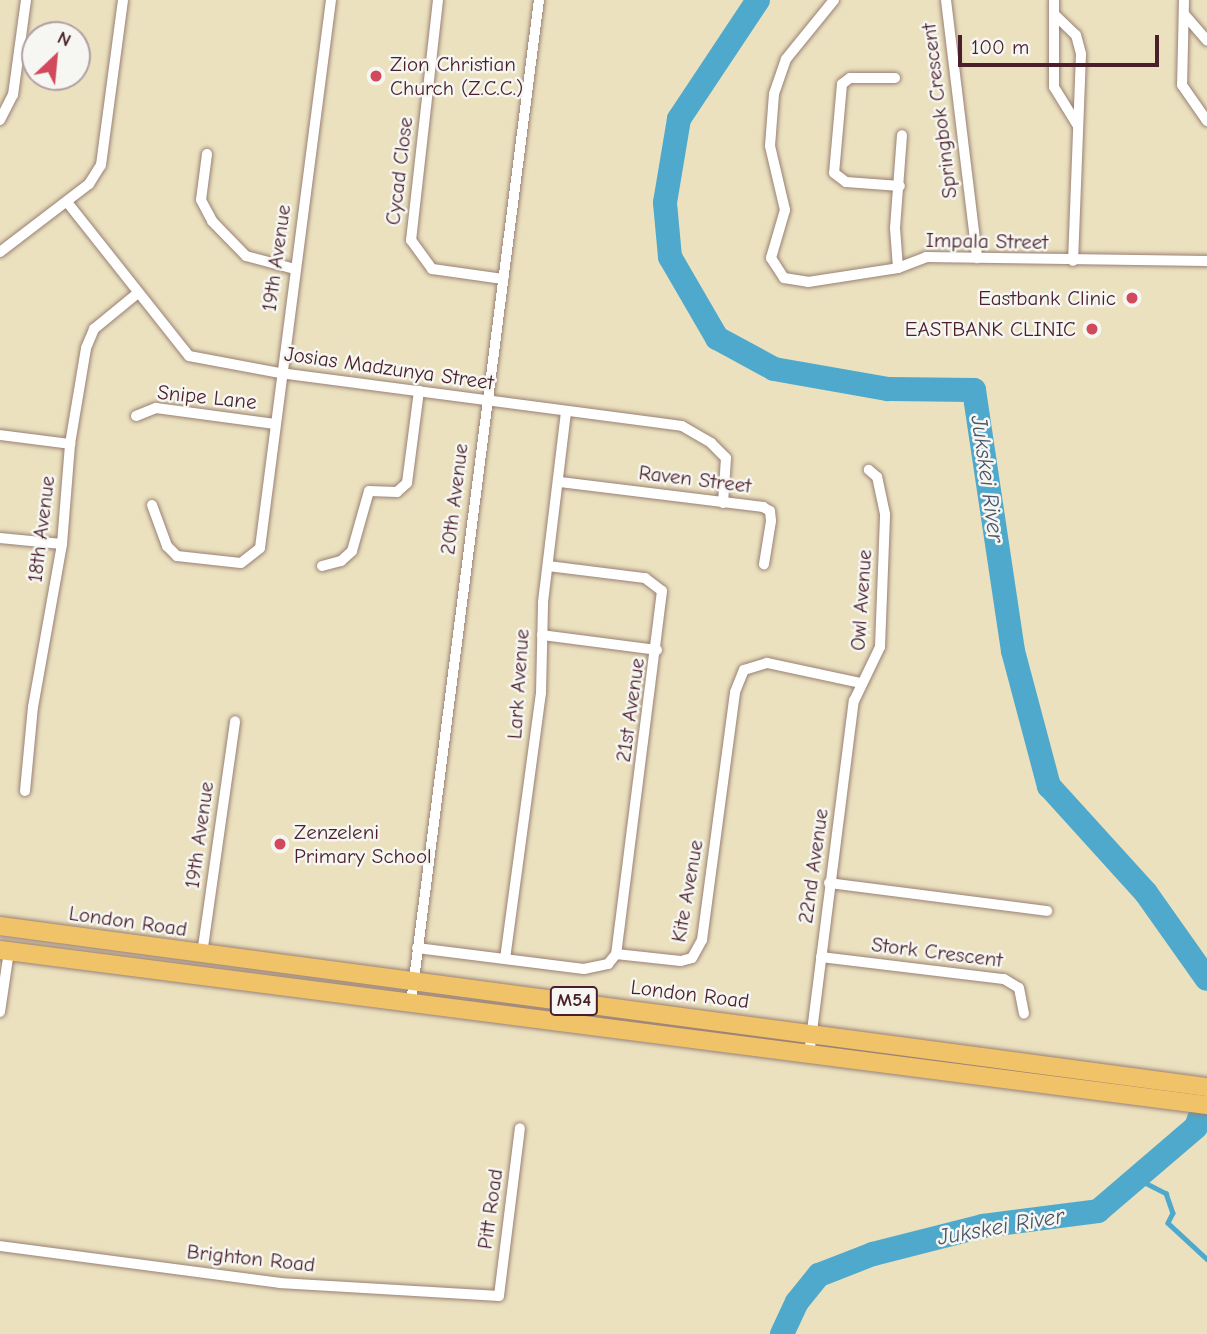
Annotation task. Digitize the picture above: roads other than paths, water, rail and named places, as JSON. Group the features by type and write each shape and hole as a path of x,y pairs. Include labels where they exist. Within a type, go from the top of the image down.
{"main road":[{"name":"London Road","path":"0,926 812,1032 1144,1090 1207,1105"},
{"name":"London Road","path":"4,950 809,1055 1144,1090 1207,1087"}],"street":[{"path":"0,120 13,95 26,0"},
{"path":"0,252 89,184 103,159 123,0"},
{"name":"19th Avenue","path":"152,505 174,554 237,564 250,560 260,548 280,373 331,0"},
{"name":"Cycad Close","path":"438,0 411,240 432,268 503,279"},
{"name":"20th Avenue","path":"411,1003 485,400 540,0"},
{"name":"Impala Street","path":"834,0 786,59 774,94 770,146 785,210 772,252 773,265 784,278 800,282 898,268 917,258 1207,261"},
{"name":"Springbok Crescent","path":"946,0 976,258"},
{"path":"1054,0 1054,87 1078,126"},
{"path":"1184,0 1182,85 1207,121"},
{"path":"1054,14 1079,41 1073,261"},
{"path":"1184,14 1207,40"},
{"path":"895,78 850,78 842,84 834,173 846,182 901,186"},
{"path":"898,268 895,228 901,186 902,135"},
{"path":"207,155 201,200 212,221 246,256 295,269"},
{"name":"Josias Madzunya Street","path":"67,202 189,356 280,373 566,411 692,431 726,458 723,503"},
{"name":"18th Avenue","path":"25,791 33,707 62,544 69,444 90,334 138,293"},
{"path":"322,566 341,561 352,551 369,491 397,492 405,485 419,391"},
{"name":"Snipe Lane","path":"136,416 156,408 275,424"},
{"name":"Lark Avenue","path":"505,959 541,693 542,635 548,566 560,482 566,411"},
{"path":"0,435 69,444"},
{"name":"Owl Avenue","path":"860,683 880,647 885,514 877,477 869,470"},
{"name":"Raven Street","path":"560,482 770,511 764,564"},
{"path":"0,538 62,544"},
{"name":"21st Avenue","path":"548,566 654,582 662,591 663,604 615,954"},
{"path":"542,635 657,650"},
{"name":"Kite Avenue","path":"615,954 681,961 692,958 699,949 735,692 744,670 767,663 860,683"},
{"name":"22nd Avenue","path":"809,1055 829,883 860,683"},
{"name":"19th Avenue","path":"202,954 235,721"},
{"path":"829,883 1047,911"},
{"path":"417,948 590,969 608,964 615,954"},
{"path":"0,1012 4,950"},
{"name":"Stork Crescent","path":"821,957 1004,979 1019,988 1024,1014"},
{"name":"Pitt Road","path":"499,1296 520,1128"},
{"name":"Brighton Road","path":"0,1246 281,1283 499,1296"}],"waterway":[{"name":"Jukskei River","path":"758,0 679,119 665,203 670,257 717,338 774,369 888,389 974,390 1013,651 1049,786 1146,893 1207,979"},
{"name":"Jukskei River","path":"782,1334 797,1302 819,1275 873,1254 983,1226 1098,1211 1196,1127 1207,1097"},
{"path":"1136,1178 1166,1193 1173,1213 1168,1223 1207,1259"}],"place":[{"name":"Zion Christian Church (Z.C.C.)","path":"376,76"},
{"name":"Eastbank Clinic","path":"1132,298"},
{"name":"EASTBANK CLINIC","path":"1092,329"},
{"name":"Zenzeleni Primary School","path":"280,844"}]}
